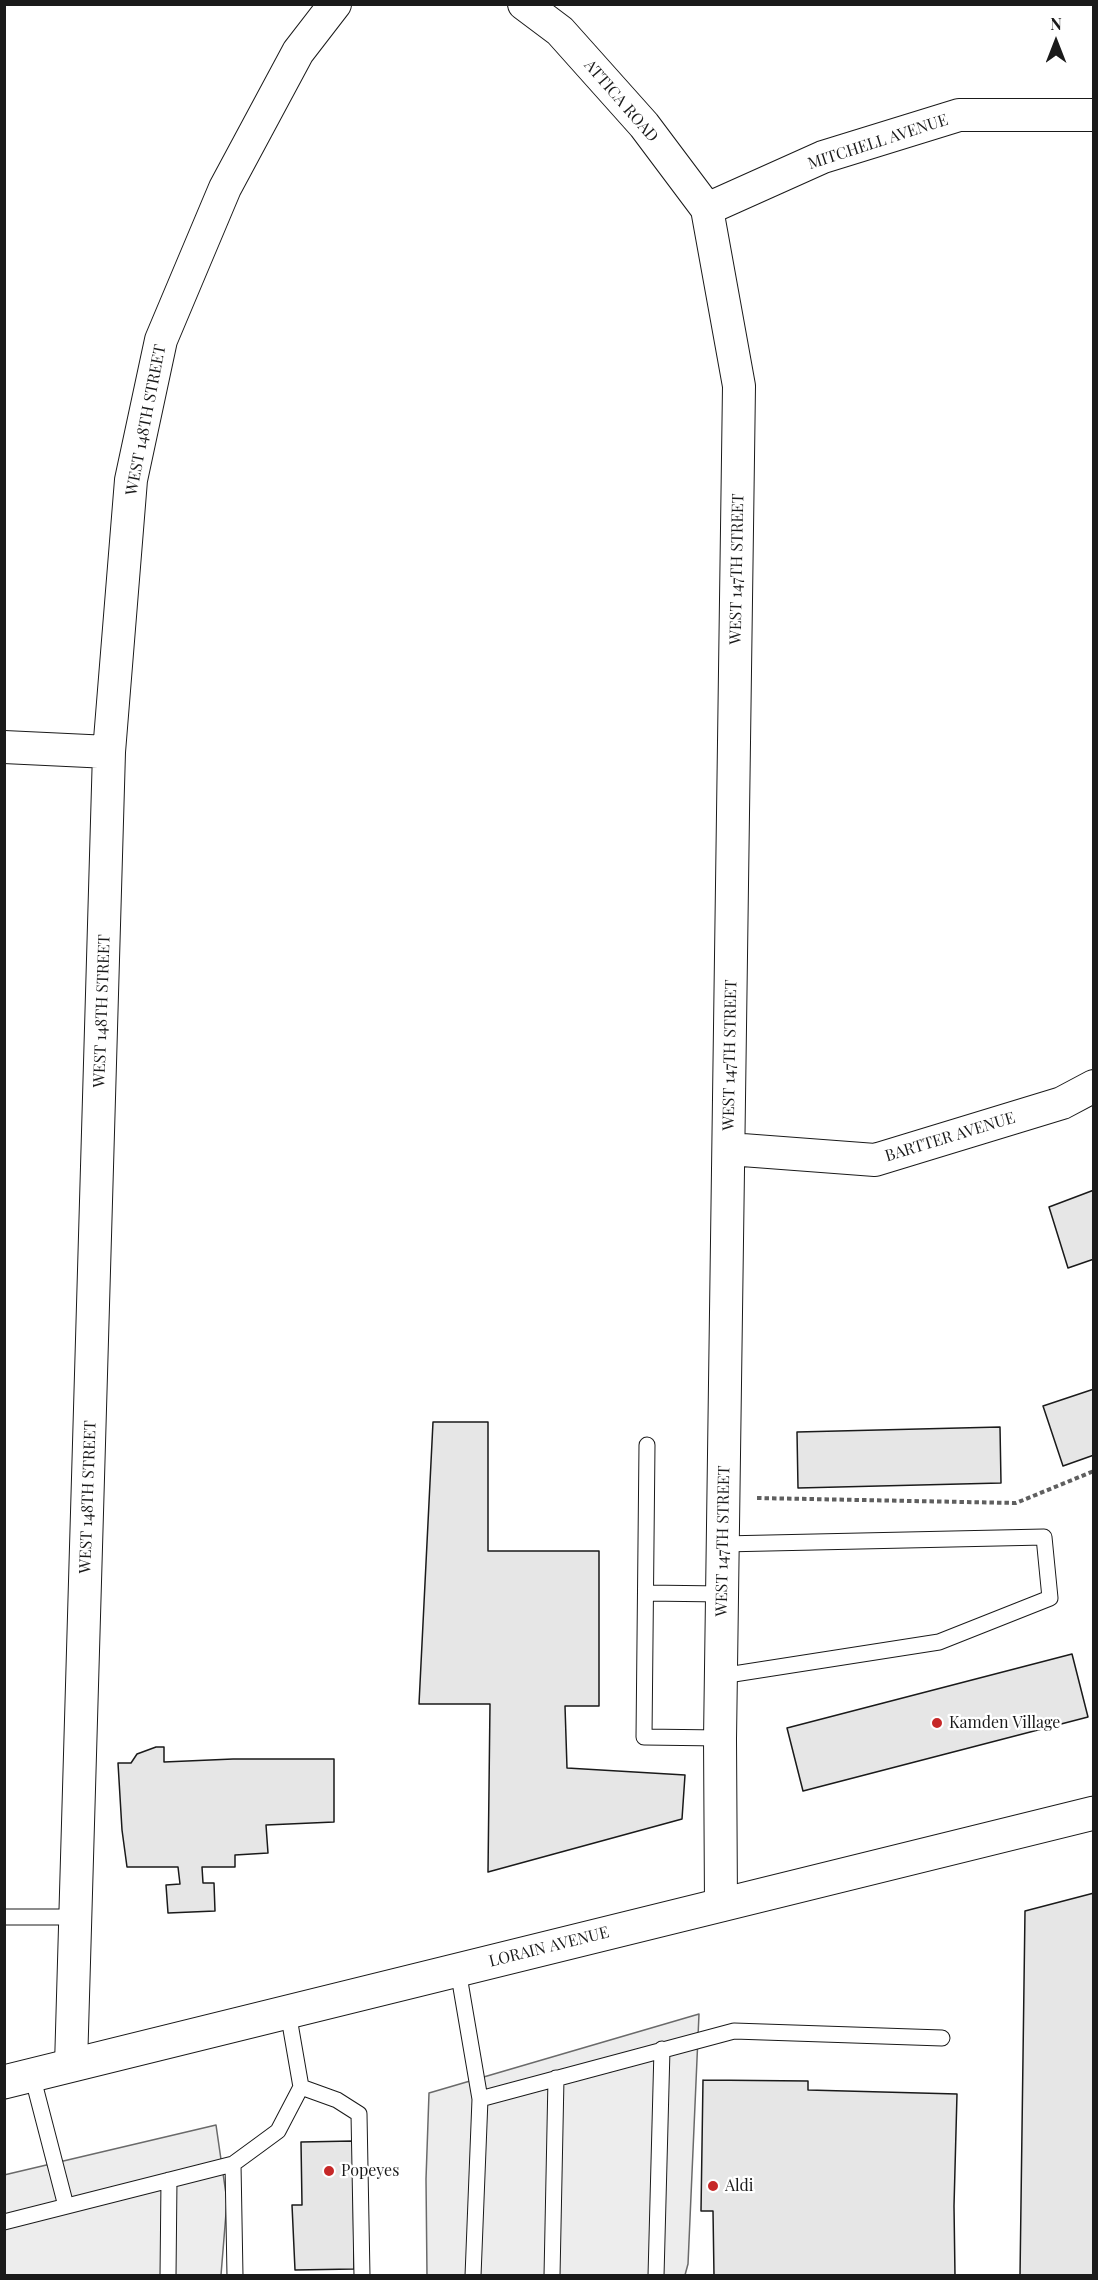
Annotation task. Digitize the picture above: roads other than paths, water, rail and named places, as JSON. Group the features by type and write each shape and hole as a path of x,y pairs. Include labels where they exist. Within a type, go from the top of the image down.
{"main road":[{"name":"LORAIN AVENUE","path":"18,2078 1094,1813"}],"street":[{"name":"WEST 148TH STREET","path":"71,2065 109,752 131,480 161,340 225,188 298,52 335,4"},
{"name":"ATTICA ROAD","path":"524,4 560,31 644,125 707,209"},
{"name":"MITCHELL AVENUE","path":"707,209 823,157 959,115 1094,115"},
{"name":"WEST 147TH STREET","path":"707,209 739,386 720,1738 721,1905"},
{"path":"4,747 109,752"},
{"name":"BARTTER AVENUE","path":"729,1149 875,1160 1062,1103 1094,1086"}],"lane":[{"path":"647,1444 644,1737 720,1738"},
{"path":"721,1676 939,1642 1050,1598 1044,1538 723,1544"},
{"path":"646,1593 723,1594"},
{"path":"4,1917 76,1917"},
{"path":"458,1970 480,2099 473,2276"},
{"path":"4,2222 233,2164 278,2131 300,2087 288,2012"},
{"path":"480,2099 734,2031 942,2038"},
{"path":"656,2276 662,2049"},
{"path":"18,2078 66,2206"},
{"path":"552,2276 556,2078"},
{"path":"300,2087 337,2100 359,2114 362,2276"},
{"path":"233,2164 235,2276"},
{"path":"168,2276 169,2180"}],"place":[{"name":"Kamden Village","path":"937,1723"},
{"name":"Popeyes","path":"329,2171"},
{"name":"Aldi","path":"713,2186"}]}
